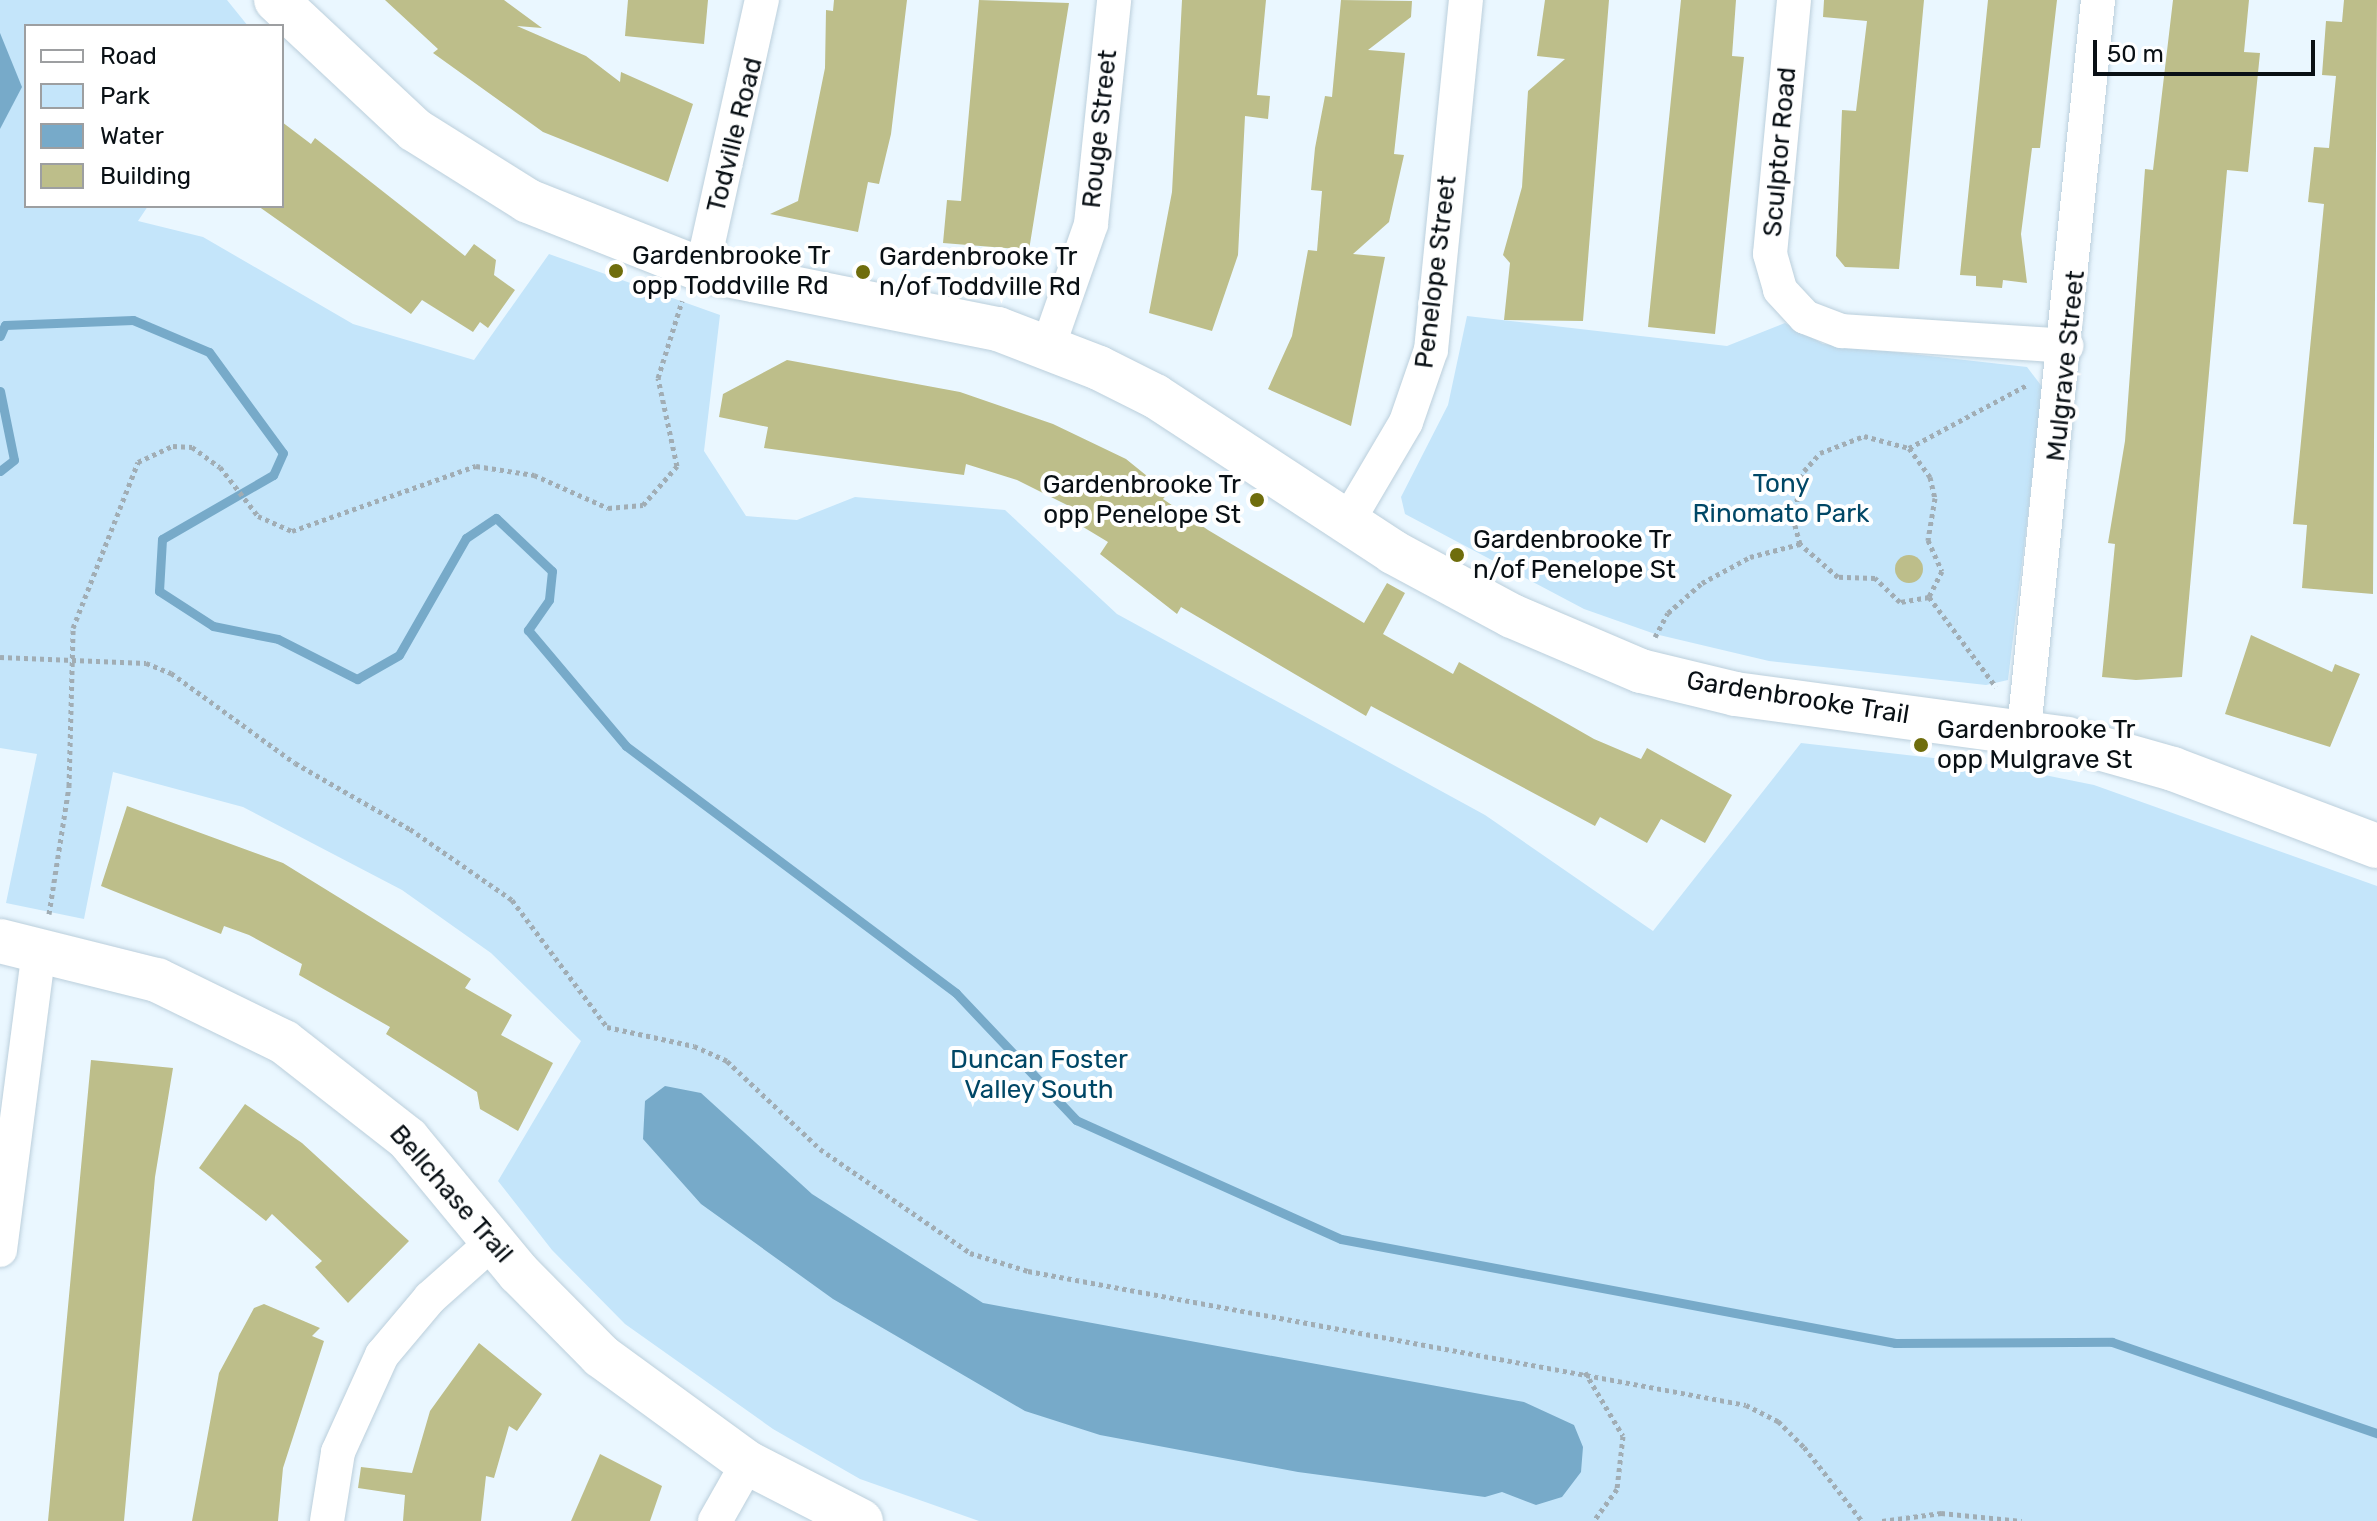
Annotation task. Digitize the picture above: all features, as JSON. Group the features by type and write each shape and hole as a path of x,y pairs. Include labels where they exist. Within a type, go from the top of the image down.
{"street":[{"name":"Gardenbrooke Trail","path":"276,0 360,86 477,173 692,285 998,329 1048,347 1155,396 1346,524 1512,616 1641,671 1735,694 2024,730 2173,769 2377,846"},
{"name":"Todville Road","path":"692,285 762,0"},
{"name":"Rouge Street","path":"1048,347 1091,224 1114,0"},
{"name":"Penelope Street","path":"1346,524 1406,422 1431,350 1466,0"},
{"name":"Sculptor Road","path":"1794,0 1770,254 1780,290 1805,317 1842,331 2067,346"},
{"name":"Mulgrave Street","path":"2024,730 2067,346 2098,0"},
{"name":"Bellchase Trail","path":"29,934 157,980 284,1042 408,1139 494,1241 601,1356 748,1463 861,1521"},
{"path":"0,1250 29,934"},
{"path":"327,1521 338,1452 382,1355 430,1298 494,1241"},
{"path":"715,1521 748,1463"}],"path":[{"path":"29,934 69,786 75,658 73,628 138,462 173,446 192,447 220,467 255,511 279,529 304,529 476,466 534,475 608,508 643,505 677,466 658,378 692,285"},
{"path":"1929,597 1900,602 1875,578 1838,577 1800,544 1795,494 1820,453 1864,436 1909,448 2034,380"},
{"path":"1909,448 1935,498 1928,540 1942,571 1929,597"},
{"path":"1655,637 1668,613 1702,583 1750,557 1800,544"},
{"path":"1929,597 1996,687"},
{"path":"0,657 146,663 171,673 295,763 410,829 512,900 607,1027 694,1046 727,1061 820,1149 970,1253 1028,1271 1585,1372 1764,1412 1804,1447 1862,1521"},
{"path":"1585,1372 1623,1436 1617,1489 1594,1521"},
{"path":"1882,1521 1941,1513 2022,1521"}],"green space":[{"name":"Duncan Foster Valley South","path":"0,0 227,0 246,24 24,24 24,208 147,208 138,221 203,237 353,324 474,360 549,254 720,315 704,451 746,516 797,520 855,497 1005,510 1117,614 1485,815 1653,931 1801,743 1995,765 2094,785 2377,886 2377,1521 979,1521 860,1479 773,1429 625,1324 552,1250 498,1181 581,1041 491,953 402,890 243,807 113,772 84,919 6,903 37,754 0,748"},
{"name":"Tony Rinomato Park","path":"1467,316 1727,346 1785,323 1823,344 2027,367 2043,388 2008,680 1986,685 1769,661 1655,634 1584,609 1405,514 1401,497 1448,405"}],"water":[{"path":"0,33 22,87 0,129"},
{"path":"665,1086 701,1093 812,1194 983,1303 1524,1402 1574,1425 1583,1447 1581,1472 1562,1497 1536,1505 1502,1492 1485,1497 1298,1472 1100,1435 1025,1411 833,1299 701,1204 643,1139 645,1101"}],"building":[{"path":"385,0 504,0 542,28 517,26 586,56 620,82 621,72 693,104 668,182 543,132 433,53 438,49"},
{"path":"628,0 708,0 704,44 625,36"},
{"path":"834,0 907,0 891,134 879,184 868,182 858,232 770,214 798,201 825,68 826,10 833,11"},
{"path":"979,0 1069,3 1029,250 943,243 947,200 961,201"},
{"path":"1182,0 1266,0 1257,95 1270,96 1268,119 1245,116 1238,255 1212,331 1149,313 1172,192"},
{"path":"1341,0 1412,1 1411,17 1368,50 1405,53 1394,154 1404,155 1389,222 1353,254 1385,257 1351,426 1268,389 1292,336 1308,250 1317,251 1322,191 1311,190 1315,148 1325,96 1332,97"},
{"path":"1545,0 1609,0 1583,321 1504,320 1510,263 1503,255 1522,187 1528,91 1565,59 1537,56"},
{"path":"1681,0 1736,0 1732,56 1744,57 1715,334 1648,327"},
{"path":"1824,0 1924,0 1899,269 1845,267 1836,256 1842,110 1856,111 1867,21 1823,17"},
{"path":"1988,0 2057,0 2040,148 2032,148 2021,234 2027,283 2003,280 2002,288 1976,286 1976,276 1960,275"},
{"path":"2173,0 2249,0 2244,52 2260,53 2248,172 2227,170 2182,677 2136,680 2102,677 2115,544 2108,543 2125,441 2145,169 2153,170"},
{"path":"2344,0 2377,0 2373,594 2302,588 2307,525 2293,524 2324,204 2308,202 2314,147 2329,148 2336,76 2322,75 2326,21 2342,22"},
{"path":"284,124 311,144 315,138 465,256 474,244 496,260 494,275 515,290 488,328 480,322 473,332 422,300 411,314 261,208 284,208"},
{"path":"787,360 960,392 1053,424 1126,459 1168,493 1163,499 1208,530 1364,623 1387,583 1405,593 1383,634 1453,674 1459,662 1594,739 1641,759 1647,748 1732,795 1705,843 1661,819 1647,843 1600,817 1595,826 1371,706 1366,716 1181,607 1177,614 1100,554 1108,542 1065,516 1071,507 1017,480 966,464 964,475 764,448 768,427 719,417 723,394"},
{"path":"1909,555 1919,559 1923,569 1919,579 1909,583 1899,579 1895,569 1899,559"},
{"path":"2251,635 2332,672 2335,664 2360,674 2330,747 2225,714"},
{"path":"127,806 283,863 471,979 465,988 512,1015 501,1035 553,1063 518,1131 480,1109 477,1092 386,1034 390,1027 299,975 302,964 249,935 224,926 221,934 101,886"},
{"path":"91,1060 173,1068 155,1177 124,1521 48,1521"},
{"path":"245,1104 302,1143 409,1241 348,1303 315,1267 322,1261 272,1214 266,1221 199,1168"},
{"path":"264,1304 320,1328 312,1336 324,1341 283,1468 278,1521 192,1521 219,1373 254,1308"},
{"path":"479,1343 542,1394 517,1431 509,1426 494,1478 486,1476 481,1521 403,1521 405,1495 358,1488 361,1467 412,1473 430,1411"},
{"path":"600,1454 662,1486 650,1521 571,1521"}],"waterway":[{"path":"0,336 5,325 133,320 209,352 283,453 273,475 162,539 159,591 213,626 278,639 357,679 399,655 466,538 496,518 552,571 549,600 528,630 626,746 956,993 1076,1120 1341,1239 1895,1343 2112,1342 2377,1433"},
{"path":"0,391 14,460 0,471"}],"place":[{"name":"Gardenbrooke Tr opp Toddville Rd","path":"616,271"},
{"name":"Gardenbrooke Tr n/of Toddville Rd","path":"863,272"},
{"name":"Gardenbrooke Tr opp Penelope St","path":"1257,500"},
{"name":"Gardenbrooke Tr n/of Penelope St","path":"1457,555"},
{"name":"Gardenbrooke Tr opp Mulgrave St","path":"1921,745"}]}
